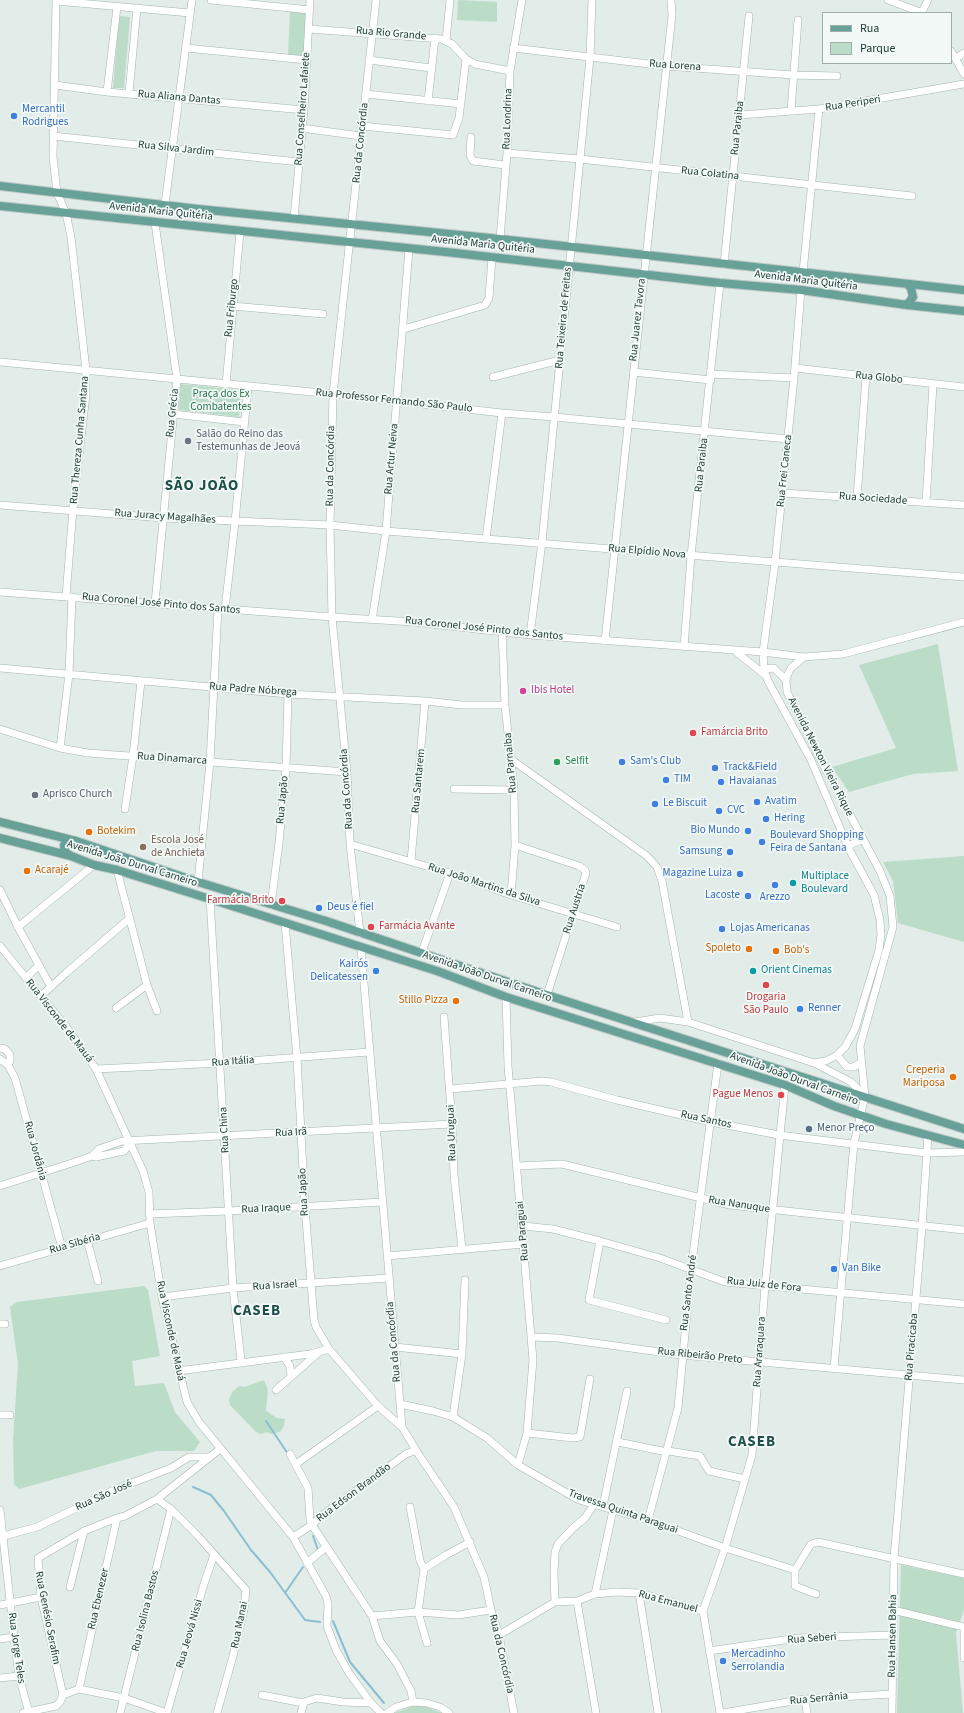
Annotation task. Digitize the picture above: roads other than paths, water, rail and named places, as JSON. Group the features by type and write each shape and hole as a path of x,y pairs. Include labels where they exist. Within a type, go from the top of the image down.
{"main road":[{"name":"Avenida Maria Quitéria","path":"0,186 645,254 964,290"},
{"name":"Avenida Maria Quitéria","path":"0,206 492,257 720,283 800,290 907,305 964,311"},
{"path":"907,284 911,288 913,297 907,305"},
{"name":"Avenida João Durval Carneiro","path":"0,822 46,835 76,841 198,882 422,952 547,995 864,1096 964,1130"},
{"path":"43,848 48,844 46,835"},
{"name":"Avenida João Durval Carneiro","path":"0,838 71,856 94,865 117,870 437,971 506,997 785,1085 859,1115 964,1145"},
{"path":"71,856 65,852 64,845 67,842 76,841"}],"street":[{"path":"56,0 190,13"},
{"name":"Rua Thereza Cunha Santana","path":"56,0 53,157 57,193 66,213 72,244 86,370 84,414 73,509 69,597 69,674 60,748"},
{"path":"165,204 192,0"},
{"path":"211,0 251,2 310,10"},
{"name":"Rua Conselheiro Lafaiete","path":"294,218 301,128 304,110 310,0"},
{"name":"Rua da Concórdia","path":"360,933 350,844 347,772 332,617 330,525 333,394 376,0"},
{"path":"446,41 450,0"},
{"name":"Rua Londrina","path":"500,239 507,153 510,71 522,0"},
{"name":"Rua Teixeira de Freitas","path":"530,635 542,542 590,58 592,0"},
{"name":"Rua Juarez Tavora","path":"605,641 645,254 672,15 671,0"},
{"path":"888,0 900,2 921,12"},
{"path":"923,12 928,0"},
{"path":"107,92 117,7"},
{"path":"129,93 137,8"},
{"name":"Rua Paraiba","path":"724,264 749,16"},
{"path":"791,111 798,20"},
{"name":"Rua Rio Grande","path":"309,29 372,32 434,38 446,41 466,59 475,64 510,71"},
{"path":"428,100 434,38"},
{"path":"186,48 307,60"},
{"name":"Rua Lorena","path":"513,48 666,66 793,75 837,76"},
{"path":"952,52 964,74"},
{"path":"956,58 964,53"},
{"path":"362,126 454,135 458,122 466,59"},
{"path":"369,60 431,68"},
{"name":"Rua Periperi","path":"740,115 819,109 964,84"},
{"name":"Rua Aliana Dantas","path":"55,85 107,92 304,110"},
{"path":"366,94 460,104"},
{"path":"803,272 819,109"},
{"path":"301,128 361,136"},
{"name":"Rua Silva Jardim","path":"53,136 299,162"},
{"path":"472,137 470,155 473,161 505,165"},
{"name":"Rua Colatina","path":"507,153 580,159 912,196"},
{"name":"Rua Grécia","path":"155,223 177,379 155,603"},
{"name":"Rua Friburgo","path":"226,384 240,232"},
{"name":"Rua Artur Neiva","path":"372,620 386,531 404,330 409,249"},
{"path":"404,330 481,308 485,305 490,298 492,257"},
{"name":"Rua Paraiba","path":"684,647 691,556 720,283"},
{"name":"Rua Frei Caneca","path":"763,652 783,493 795,368 800,290"},
{"path":"232,306 322,314"},
{"path":"494,377 560,360"},
{"name":"Rua Professor Fernando São Paulo","path":"0,362 333,394 502,413 788,440"},
{"name":"Rua Globo","path":"795,368 964,387"},
{"path":"633,372 710,377 794,378"},
{"path":"856,498 866,376"},
{"path":"926,503 933,384"},
{"path":"198,882 210,762 214,688 222,609 235,522 248,387"},
{"path":"486,539 502,413"},
{"path":"173,414 244,422"},
{"name":"Rua Sociedade","path":"783,493 964,505"},
{"name":"Rua Juracy Magalhães","path":"0,505 73,509 163,518 330,525"},
{"name":"Rua Elpídio Nova","path":"330,525 386,531 542,542 614,550 964,577"},
{"name":"Rua Coronel José Pinto dos Santos","path":"0,592 450,625 530,635 763,652 804,657 843,654 964,622"},
{"name":"Rua Parnaiba","path":"502,631 506,705 514,790 515,845 511,895"},
{"path":"735,650 765,672 774,668 786,680 791,668 804,657"},
{"name":"Avenida Newton Vieira Rique","path":"763,652 765,672 811,760 848,846 877,904 881,934 879,950 855,1029 845,1047 837,1055"},
{"name":"Rua Padre Nóbrega","path":"0,668 288,694 425,700 462,705 506,705"},
{"name":"Avenida Newton Vieira Rique","path":"786,680 787,692 794,709 880,871 890,896 893,927 860,1046 864,1096 854,1143 834,1368"},
{"path":"125,809 133,756 141,681"},
{"name":"Rua Japão","path":"271,905 279,843 286,768 288,694"},
{"name":"Rua Santarem","path":"411,861 425,700"},
{"name":"Rua Dinamarca","path":"0,728 60,748 88,752 347,772"},
{"path":"512,760 647,856 657,867 662,882 688,1022"},
{"path":"454,789 514,790"},
{"path":"848,846 863,839"},
{"name":"Rua João Martins da Silva","path":"350,844 450,873 511,895 617,927"},
{"name":"Rua Austria","path":"515,845 579,866 585,870 585,877 547,995"},
{"path":"18,927 94,865"},
{"path":"117,870 147,985 157,1011"},
{"path":"422,952 450,873"},
{"path":"0,890 38,966 51,987"},
{"name":"Rua China","path":"210,899 221,1063 233,1288 241,1361"},
{"path":"42,996 130,918"},
{"name":"Rua Japão","path":"285,923 297,1058 310,1283 316,1327 329,1349 378,1406 402,1428"},
{"name":"Rua Visconde de Mauá","path":"0,946 67,1028 96,1069 131,1142 149,1192 150,1223 162,1297 178,1371 187,1402 192,1412 220,1449 293,1537 328,1604 327,1626 336,1650 349,1673 371,1703 381,1713"},
{"name":"Rua da Concórdia","path":"361,948 402,1428 454,1507 484,1577 491,1610 499,1635 514,1713"},
{"path":"26,978 38,966"},
{"path":"116,1008 147,985"},
{"name":"Rua Paraguai","path":"506,997 508,1060 533,1360 527,1433 518,1464"},
{"name":"Rua Uruguai","path":"444,1017 450,1088 454,1175 462,1249"},
{"path":"635,1022 660,1018 688,1022 814,1063 851,1082 864,1096"},
{"path":"0,1048 5,1049 10,1054 10,1062 8,1065"},
{"name":"Rua Itália","path":"96,1069 221,1063 369,1052"},
{"path":"814,1063 826,1061 837,1055 847,1067 853,1067 861,1063"},
{"name":"Rua Jordânia","path":"0,1059 8,1065 15,1078 40,1174 62,1248"},
{"name":"Rua Santo André","path":"648,1520 668,1452 678,1408 691,1270 718,1063"},
{"name":"Rua Santos","path":"450,1088 511,1083 551,1082 617,1100 711,1122 779,1135 926,1153 964,1152"},
{"name":"Rua Araraquara","path":"703,1611 725,1548 753,1447 765,1286 785,1085"},
{"name":"Rua Irã","path":"0,1186 92,1156 99,1149 122,1141 131,1142 452,1124"},
{"name":"Rua Piracicaba","path":"894,1558 922,1227 928,1135"},
{"name":"Rua Nanuque","path":"517,1166 562,1164 730,1205 922,1227 964,1230"},
{"name":"Rua Iraque","path":"149,1214 382,1202"},
{"name":"Rua Sibéria","path":"0,1266 150,1223"},
{"name":"Rua Juiz de Fora","path":"523,1226 553,1229 600,1241 660,1258 725,1282 840,1292 916,1301 964,1304"},
{"path":"88,1240 98,1281"},
{"path":"600,1241 589,1300 666,1320"},
{"path":"387,1256 524,1244"},
{"name":"Rua Israel","path":"162,1297 233,1288 389,1278"},
{"path":"453,1417 462,1354 465,1280"},
{"name":"Rua Ribeirão Preto","path":"532,1337 558,1338 682,1355 964,1380"},
{"path":"395,1347 462,1354"},
{"path":"178,1371 241,1361 284,1357 329,1349"},
{"path":"276,1390 320,1351"},
{"path":"284,1357 290,1366 291,1377"},
{"path":"527,1433 573,1438 580,1437 590,1379"},
{"path":"604,1506 627,1391"},
{"name":"Travessa Quinta Paraguai","path":"400,1404 434,1411 453,1417 487,1438 518,1464 568,1495 648,1520 725,1548 795,1570"},
{"path":"296,1464 378,1406"},
{"path":"0,1415 10,1416"},
{"path":"618,1442 668,1452 700,1456 709,1471 745,1479"},
{"path":"117,1518 125,1516 157,1499 220,1449"},
{"name":"Rua Edson Brandão","path":"293,1537 312,1525 324,1514 406,1454 416,1450"},
{"path":"290,1454 308,1488 312,1525 372,1616 380,1641 397,1664 411,1691 413,1702"},
{"name":"Rua São José","path":"1,1537 36,1527 116,1489 171,1468 189,1457 208,1457"},
{"name":"Rua Manai","path":"157,1499 171,1509 246,1590 233,1656 217,1713"},
{"path":"555,1602 555,1552 561,1541 585,1518 595,1503"},
{"path":"410,1507 414,1516 420,1561 424,1569 418,1612 426,1643"},
{"name":"Rua Isolina Bastos","path":"120,1713 171,1509"},
{"name":"Rua Jorge Teles","path":"0,1510 3,1570 10,1602 19,1676 27,1712"},
{"path":"595,1594 613,1510"},
{"name":"Rua Genésio Serafim","path":"63,1695 41,1597 38,1558 84,1531 117,1518"},
{"name":"Rua Ebenezer","path":"79,1689 117,1518"},
{"path":"70,1587 84,1531"},
{"path":"424,1569 470,1542"},
{"path":"816,1594 795,1586 795,1570 809,1546 814,1542 964,1574"},
{"path":"307,1563 326,1547"},
{"name":"Rua Jeová Nissi","path":"167,1713 204,1584 214,1555"},
{"name":"Rua Hansen Bahia","path":"892,1713 894,1558"},
{"name":"Rua Emanuel","path":"499,1635 555,1602 577,1601 595,1594 616,1592 639,1593 703,1611"},
{"path":"639,1593 658,1713"},
{"path":"0,1604 41,1597"},
{"path":"577,1601 596,1713"},
{"path":"372,1616 418,1612 458,1615 491,1610"},
{"path":"893,1610 964,1627 964,1658"},
{"path":"703,1611 720,1713"},
{"name":"Rua Seberi","path":"709,1651 798,1638 892,1635"},
{"path":"0,1639 14,1637"},
{"path":"0,1678 19,1676"},
{"path":"27,1712 56,1706 60,1702 63,1695 79,1689 124,1698 167,1713"},
{"name":"Rua Serrânia","path":"724,1713 805,1699 892,1694"},
{"path":"262,1695 304,1702 318,1698 343,1702 371,1703"},
{"path":"805,1699 807,1713"},
{"path":"301,1713 304,1702"},
{"path":"387,1713 396,1707 413,1702 427,1703 440,1707 449,1713"}],"waterway":[{"path":"266,1421 288,1454"},
{"path":"193,1487 211,1495 305,1620 320,1622"},
{"path":"313,1536 318,1550 316,1552"},
{"path":"285,1593 303,1567"},
{"path":"333,1621 350,1662 384,1703"}],"place":[{"name":"Mercantil Rodrigues","path":"14,116"},
{"name":"Salão do Reino das Testemunhas de Jeová","path":"188,441"},
{"name":"Ibis Hotel","path":"523,691"},
{"name":"Famárcia Brito","path":"693,733"},
{"name":"Selfit","path":"557,762"},
{"name":"Sam's Club","path":"622,762"},
{"name":"Track&Field","path":"715,768"},
{"name":"TIM","path":"666,780"},
{"name":"Havaianas","path":"721,782"},
{"name":"Aprisco Church","path":"35,795"},
{"name":"Avatim","path":"757,802"},
{"name":"Le Biscuit","path":"655,804"},
{"name":"CVC","path":"719,811"},
{"name":"Hering","path":"766,819"},
{"name":"Bio Mundo","path":"748,831"},
{"name":"Botekim","path":"89,832"},
{"name":"Boulevard Shopping Feira de Santana","path":"762,842"},
{"name":"Escola José de Anchieta","path":"143,847"},
{"name":"Samsung","path":"730,852"},
{"name":"Acarajé","path":"27,871"},
{"name":"Magazine Luiza","path":"740,874"},
{"name":"Multiplace Boulevard","path":"793,883"},
{"name":"Arezzo","path":"775,885"},
{"name":"Lacoste","path":"748,896"},
{"name":"Farmácia Brito","path":"282,901"},
{"name":"Deus é fiel","path":"319,908"},
{"name":"Farmácia Avante","path":"371,927"},
{"name":"Lojas Americanas","path":"722,929"},
{"name":"Spoleto","path":"749,949"},
{"name":"Bob's","path":"776,951"},
{"name":"Kairós Delicatessen","path":"376,971"},
{"name":"Orient Cinemas","path":"753,971"},
{"name":"Drogaria São Paulo","path":"766,985"},
{"name":"Stillo Pizza","path":"456,1001"},
{"name":"Renner","path":"800,1009"},
{"name":"Creperia Mariposa","path":"953,1077"},
{"name":"Pague Menos","path":"781,1095"},
{"name":"Menor Preço","path":"809,1129"},
{"name":"Van Bike","path":"834,1269"},
{"name":"Mercadinho Serrolandia","path":"723,1661"}],"district":[{"name":"SÃO JOÃO","path":"202,487"},
{"name":"CASEB","path":"257,1312"},
{"name":"CASEB","path":"752,1443"}],"park label":[{"name":"Praça dos Ex Combatentes","path":"221,401"}]}
